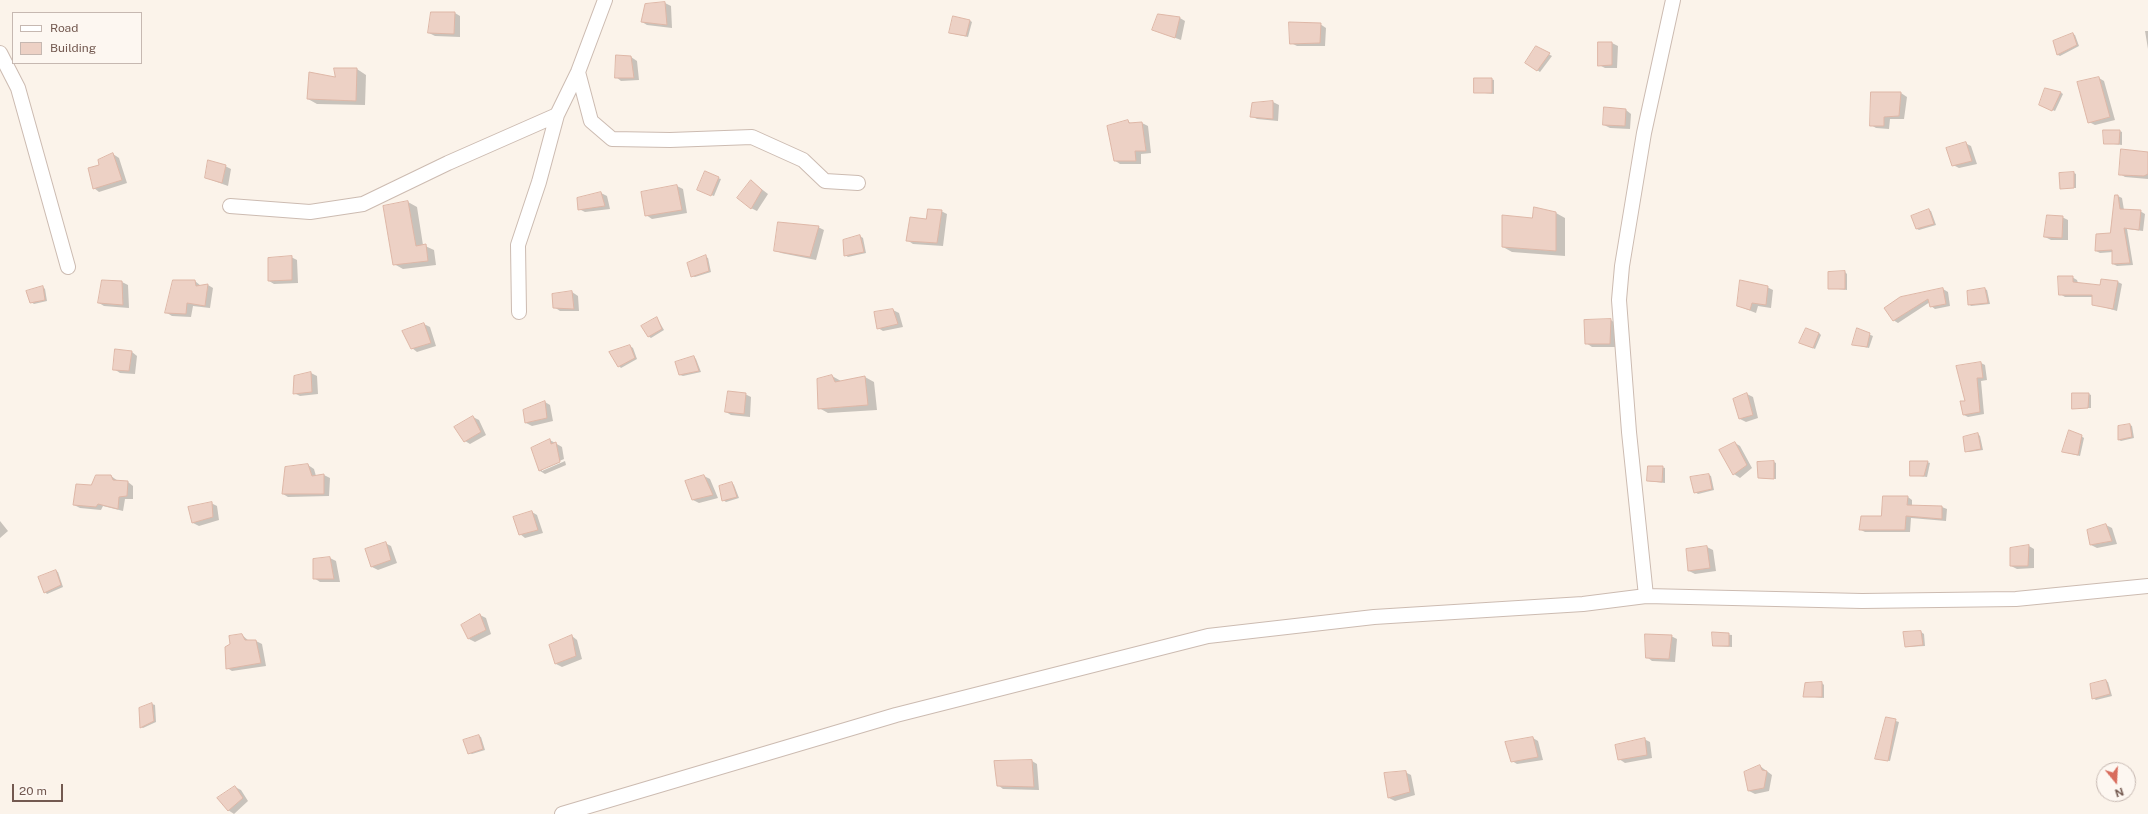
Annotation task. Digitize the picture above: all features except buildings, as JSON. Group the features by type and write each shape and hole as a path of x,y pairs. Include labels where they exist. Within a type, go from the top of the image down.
{"street":[{"path":"518,312 518,245 539,182 557,115 578,72 605,0"},
{"path":"1646,596 1629,432 1619,300 1622,266 1644,133 1673,0"},
{"path":"0,53 18,88 68,267"},
{"path":"578,72 591,121 612,139 670,140 752,137 803,160 825,181 858,183"},
{"path":"230,206 310,212 363,204 448,163 557,115"},
{"path":"562,814 896,715 1208,636 1374,617 1583,604 1646,596 1862,601 2016,599 2148,586"}]}
